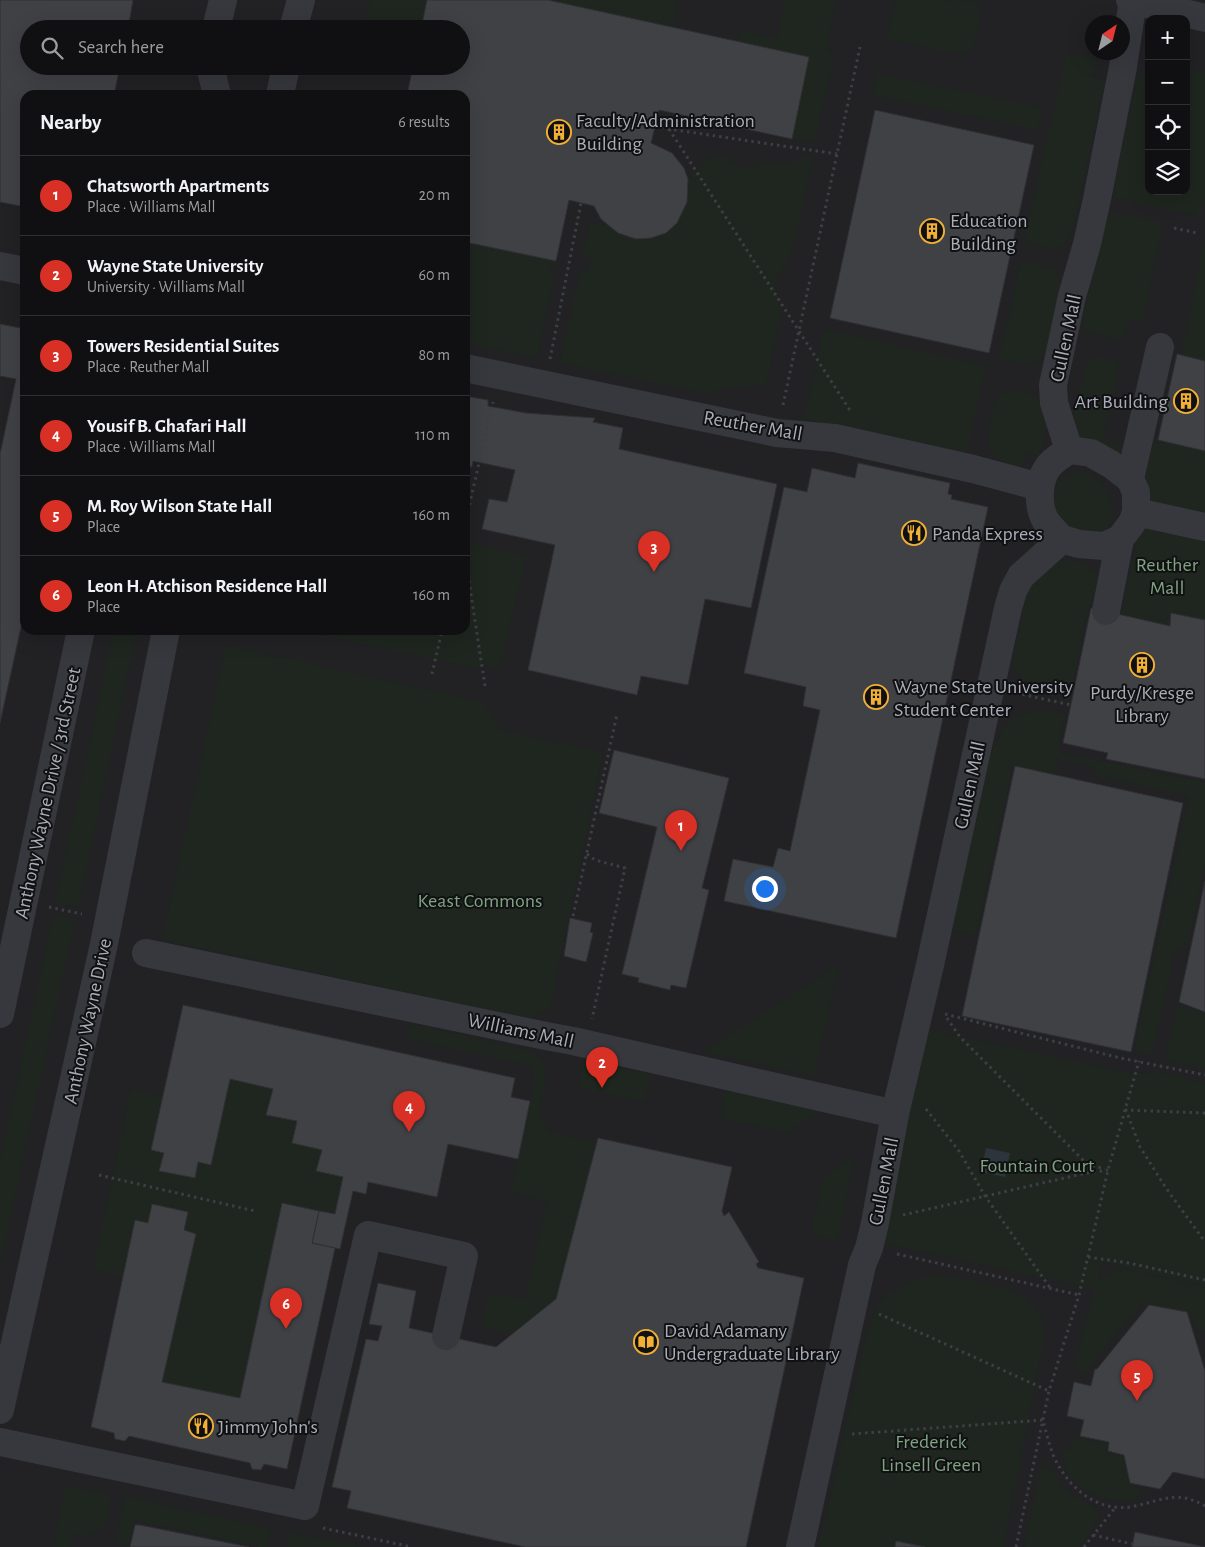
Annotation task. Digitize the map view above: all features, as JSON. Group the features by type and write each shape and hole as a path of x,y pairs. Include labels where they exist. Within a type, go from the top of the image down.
{"street":[{"path":"218,20 223,0"},
{"path":"296,20 301,0"},
{"path":"1132,0 1205,18"},
{"name":"Gullen Mall","path":"1070,450 1054,403 1053,385 1070,305 1095,208 1123,67 1132,0"},
{"path":"201,90 206,75"},
{"path":"211,75 215,90"},
{"path":"281,90 284,75"},
{"path":"0,266 20,270"},
{"path":"1130,479 1160,347"},
{"name":"Reuther Mall","path":"470,369 777,433 835,438 973,468 1040,486"},
{"path":"1106,611 1120,539 1132,523 1136,512 1136,492 1130,479 1112,465 1091,453 1070,450 1057,458 1047,468 1040,486 1041,505 1046,522 1062,539 1079,544 1104,546 1120,539"},
{"path":"1136,512 1205,527"},
{"name":"Gullen Mall","path":"800,1547 862,1265 872,1236 902,1080 930,965 1013,591 1021,576 1062,539"},
{"name":"Anthony Wayne Drive / 3rd Street","path":"0,1014 80,635"},
{"name":"Anthony Wayne Drive","path":"0,1410 4,1376 56,1163 104,944 165,635"},
{"name":"Williams Mall","path":"146,953 586,1044 895,1114"},
{"path":"0,1442 305,1506 368,1235 464,1256 446,1336"}],"path":[{"path":"777,433 860,47"},
{"path":"655,126 837,154"},
{"path":"669,129 873,446"},
{"path":"545,384 581,203"},
{"path":"1174,228 1197,233"},
{"path":"470,502 499,375"},
{"path":"470,588 485,686"},
{"path":"432,674 441,635"},
{"path":"991,688 1071,705"},
{"path":"573,916 617,714"},
{"path":"586,1044 625,868 595,860 587,854"},
{"path":"48,907 85,915"},
{"path":"1108,1170 1087,1164 960,1037 944,1013 1205,1076"},
{"path":"1016,1547 1049,1391 1079,1295 1108,1170 1139,1061"},
{"path":"902,1080 958,1151 985,1196 1051,1289"},
{"path":"1126,1110 1205,1113"},
{"path":"1126,1110 1140,1148 1205,1242"},
{"path":"1079,1295 1051,1289 872,1236 887,1219 1082,1174 1108,1170"},
{"path":"99,1175 255,1211"},
{"path":"1088,1257 1129,1263 1205,1280"},
{"path":"854,1302 1049,1391"},
{"path":"824,1437 1043,1420"},
{"path":"1043,1420 1054,1456 1065,1475 1081,1492 1096,1503 1115,1508 1134,1506 1167,1497 1193,1499 1205,1506"},
{"path":"1084,1547 1115,1508"},
{"path":"1093,1536 1132,1544"}],"shaded area":[{"path":"0,0 1205,0 1205,1547 0,1547"},
{"path":"986,1148 1010,1153 1005,1177 981,1172"}],"green space":[{"path":"370,0 427,0 423,20 365,20"},
{"path":"548,0 679,0 673,27"},
{"path":"785,0 836,0 826,48 834,59 814,143 787,138 737,46 740,31 777,38"},
{"path":"896,0 972,1 979,6 981,15 975,44 968,52 957,54 886,39"},
{"path":"1066,56 1084,56 1085,60 1092,60 1097,63 1091,76 1104,79 1104,87 1072,233 1064,245 1056,250 1028,243 1025,235"},
{"path":"1190,68 1205,72 1205,200 1201,217 1114,196 1113,190 1139,72 1145,73 1145,195 1190,195"},
{"path":"877,73 1043,108 1038,130 872,95"},
{"path":"716,155 724,156 732,163 742,167 753,167 766,161 787,165 801,158 813,158 796,237 787,261 775,283 781,315 766,385 737,387 705,393 560,363 580,270 588,271 591,257 583,255 590,223 608,225 618,233 636,239 666,233 677,223 687,202 688,179 709,158"},
{"path":"1110,213 1153,220 1160,225 1162,231 1143,318 1139,321 1129,319 1124,341 1087,332 1082,323 1105,219"},
{"path":"1205,242 1205,361 1181,355"},
{"path":"470,243 556,261 548,273 555,274 537,358 470,344"},
{"path":"1023,262 1053,269 1061,286 1048,349 1039,360 1027,365 999,359 1020,265"},
{"path":"824,329 986,366 966,456 804,419"},
{"path":"1096,357 1120,362 1103,441 1128,447 1127,455 1097,448 1079,439 1073,418 1085,370 1091,360"},
{"path":"1015,390 1036,398 1042,405 1046,423 1039,455 1027,451 1022,466 1012,467 995,457 989,438 992,411 995,403 1003,394"},
{"name":"Reuther Mall","path":"1158,440 1205,451 1205,620 1171,613 1170,626 1121,614 1147,492 1146,474 1148,462 1153,444 1157,444"},
{"path":"1077,471 1094,478 1107,492 1112,516 1102,533 1077,534 1059,520 1052,501 1055,489 1062,478"},
{"path":"470,543 526,556 500,669 486,665 476,668 322,635 470,635"},
{"path":"1059,561 1075,561 1087,566 1096,573 1099,580 1095,606 1089,605 1071,693 1024,681 1012,664 1029,581 1046,566"},
{"path":"113,635 136,635 78,908 55,903"},
{"name":"Keast Commons","path":"226,645 484,702 500,730 603,752 550,1009 531,1019 162,940"},
{"path":"1036,710 1065,714 1058,752 1205,783 1205,863 1187,949 1176,947 1152,1056 1134,1051 1189,796 1094,775 1095,767 1057,759 1053,774 1013,765 976,935 950,930 987,760 1002,731 1016,717"},
{"path":"53,915 75,920 0,1266 0,1162"},
{"path":"839,965 814,1076 703,1052"},
{"path":"1178,1004 1205,1014 1205,1069 1165,1060"},
{"path":"410,1024 529,1050 540,1060 545,1071 546,1081 540,1112 542,1122 550,1132 597,1143 556,1299 512,1334 482,1328 488,1298 497,1294 525,1299 547,1202 510,1192 534,1089 532,1071 529,1065 407,1039"},
{"name":"Fountain Court","path":"926,1029 1135,1074 1155,1072 1205,1083 1205,1286 1103,1262 1098,1280 1111,1273 1126,1269 1205,1288 1205,1330 1196,1331 1189,1312 1142,1303 1085,1372 1078,1369 1076,1358 1094,1289 882,1243"},
{"path":"584,1059 651,1075 644,1102 578,1087"},
{"path":"230,1079 273,1089 297,1121 292,1143 322,1150 316,1171 343,1177 335,1214 282,1203 240,1398 162,1382 195,1233 136,1220 123,1277 93,1269 131,1089 163,1096 151,1150 164,1153 159,1171 194,1178 198,1162 211,1164"},
{"path":"725,1090 821,1111 788,1133 720,1118"},
{"path":"855,1156 837,1240 810,1235 824,1177"},
{"name":"Frederick Linsell Green","path":"941,1274 1015,1292 1030,1302 1046,1330 1003,1547 819,1547 868,1327 875,1309 888,1295 904,1285 922,1278"},
{"path":"1076,1437 1108,1444 1106,1452 1122,1457 1129,1482 1143,1493 1135,1498 1115,1500 1093,1494 1075,1482 1068,1473 1062,1453 1067,1450"},
{"path":"1042,1464 1052,1469 1056,1478 1066,1490 1081,1501 1092,1506 1099,1515 1088,1536 1079,1547 1024,1547"},
{"path":"66,1485 111,1495 106,1525 87,1537 73,1534 70,1547 53,1547"},
{"path":"125,1496 271,1529 267,1547 258,1547 135,1520 129,1546 114,1543"},
{"path":"289,1532 361,1547 286,1547"}],"building":[{"path":"0,0 133,0 130,20 20,20 20,75 118,75 115,90 20,90 20,206 0,202"},
{"name":"Faculty/Administration Building","path":"427,0 548,0 809,57 792,139 659,110 651,143 672,153 684,168 688,179 687,202 677,223 666,233 651,238 636,239 618,233 601,219 594,206 569,200 556,261 470,243 470,90 408,90 411,75 470,75 470,20 423,20"},
{"name":"Education Building","path":"875,110 1034,145 989,353 830,318"},
{"path":"0,324 20,328 20,632 0,723 0,454 16,379 0,376"},
{"name":"Art Building","path":"1177,354 1205,361 1205,451 1158,440"},
{"path":"470,397 488,400 488,406 526,413 595,418 593,422 623,428 619,449 777,484 751,608 705,599 688,685 641,676 637,695 528,670 555,545 482,529 489,499 507,502 515,470 473,461 472,467 470,467"},
{"name":"Wayne State University Student Center","path":"858,463 950,483 948,494 952,495 951,499 988,507 896,938 724,901 733,859 773,867 778,848 790,851 820,710 803,706 806,687 744,673 784,487 807,492 812,468 855,478"},
{"name":"Purdy/Kresge Library","path":"1091,608 1170,626 1171,613 1205,620 1205,779 1106,759 1108,753 1063,743"},
{"path":"614,750 729,778 702,888 709,890 686,988 671,985 670,990 638,982 639,978 622,974 657,827 599,813"},
{"path":"1015,766 1183,803 1131,1052 962,1016"},
{"path":"1205,881 1205,1012 1179,1002"},
{"path":"570,918 592,923 590,932 593,933 586,962 564,956"},
{"path":"183,1005 515,1078 511,1097 530,1101 518,1159 448,1144 437,1197 368,1182 366,1194 353,1191 340,1249 312,1243 319,1211 335,1214 343,1177 316,1171 322,1150 292,1143 297,1121 266,1115 273,1089 230,1079 211,1165 198,1162 195,1178 159,1171 164,1153 151,1150"},
{"name":"David Adamany Undergraduate Library","path":"598,1138 732,1167 722,1211 724,1216 729,1212 759,1262 756,1264 758,1268 804,1278 746,1547 525,1547 347,1508 351,1491 332,1487 366,1339 378,1341 382,1326 369,1324 378,1283 416,1291 409,1328 496,1347 556,1299"},
{"path":"282,1203 319,1211 312,1243 335,1248 287,1469 264,1464 261,1470 252,1469 250,1463 129,1436 125,1441 115,1439 114,1433 91,1427 135,1220 148,1223 152,1204 188,1212 184,1230 196,1234 162,1382 240,1398"},
{"path":"1149,1305 1187,1312 1205,1371 1205,1479 1173,1472 1160,1489 1130,1483 1124,1455 1108,1451 1109,1442 1080,1436 1084,1420 1067,1416 1074,1382 1091,1386 1095,1369 1097,1369"},
{"path":"135,1525 140,1525 249,1547 130,1547"},
{"path":"1135,1532 1205,1547 1132,1547"},
{"path":"896,1541 925,1547 895,1547"}],"place":[{"name":"Faculty/Administration Building","path":"559,132"},
{"name":"Education Building","path":"932,231"},
{"name":"Art Building","path":"1186,401"},
{"name":"Panda Express","path":"914,533"},
{"name":"Towers Residential Suites","path":"654,572"},
{"name":"Purdy/Kresge Library","path":"1142,665"},
{"name":"Wayne State University Student Center","path":"876,697"},
{"name":"Chatsworth Apartments","path":"681,851"},
{"name":"Wayne State University","path":"602,1088"},
{"name":"Yousif B. Ghafari Hall","path":"409,1132"},
{"name":"Leon H. Atchison Residence Hall","path":"286,1329"},
{"name":"David Adamany Undergraduate Library","path":"646,1342"},
{"name":"M. Roy Wilson State Hall","path":"1137,1401"},
{"name":"Jimmy John's","path":"201,1426"}]}
